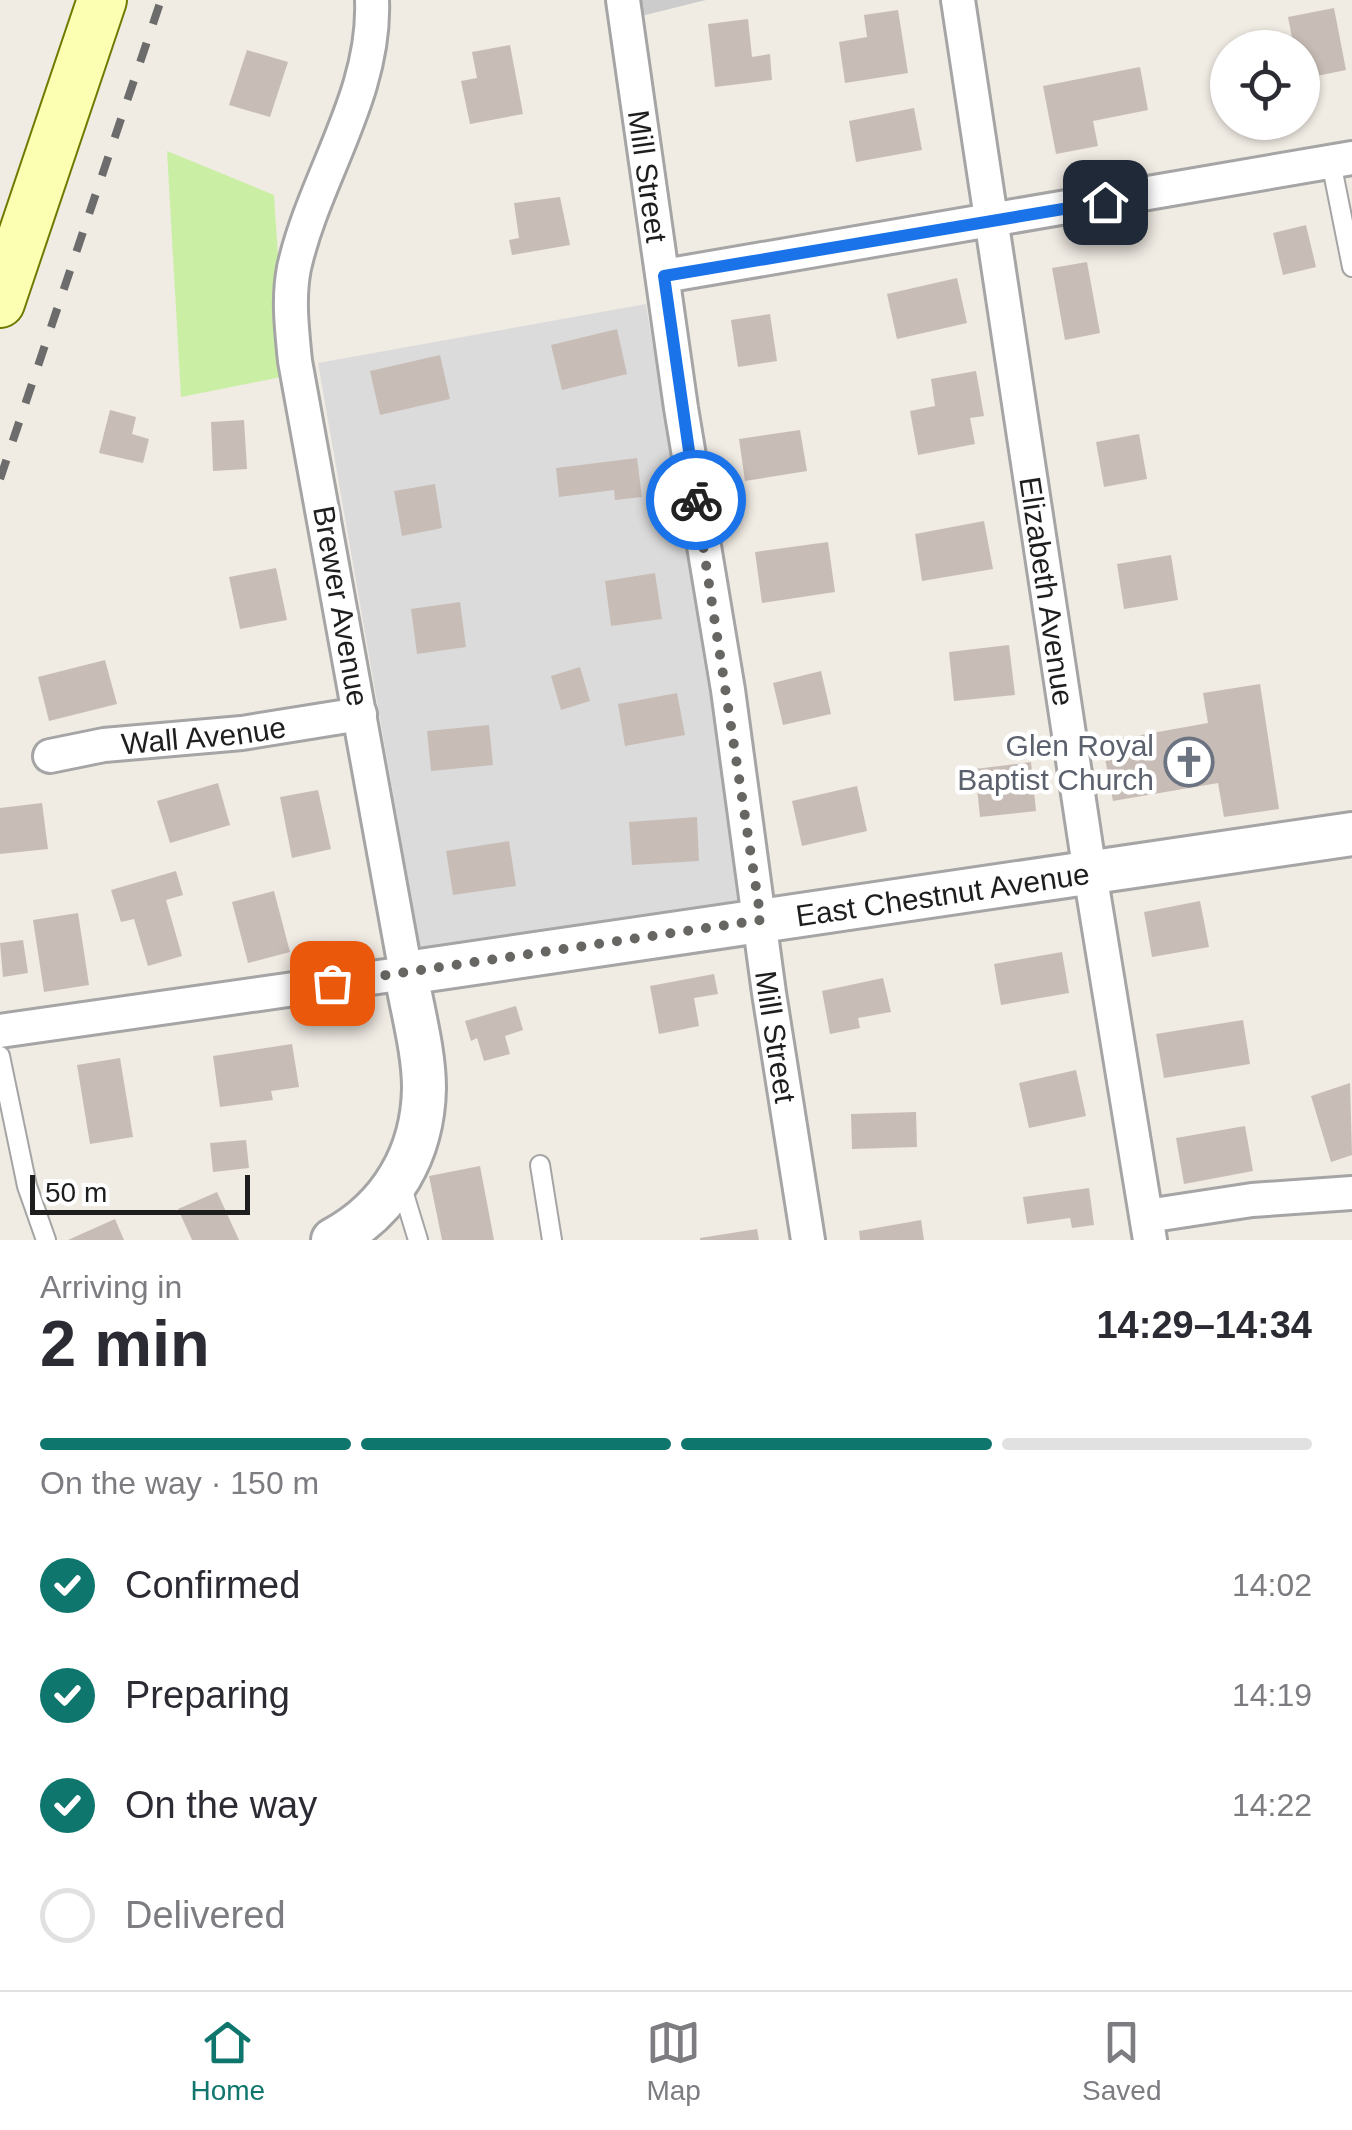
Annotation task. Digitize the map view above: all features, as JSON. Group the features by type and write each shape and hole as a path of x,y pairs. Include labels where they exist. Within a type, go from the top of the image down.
{"main road":[{"path":"2,291 102,0"}],"street":[{"name":"Brewer Avenue","path":"372,0 368,52 356,98 304,234 294,272 290,315 424,1085 420,1132 388,1195"},
{"name":"Mill Street","path":"623,0 808,1240"},
{"name":"Elizabeth Avenue","path":"958,0 1090,873 1148,1228"},
{"path":"664,276 1341,160"},
{"name":"Wall Avenue","path":"50,756 104,745 242,732 360,714"},
{"name":"East Chestnut Avenue","path":"0,1032 1352,834"},
{"path":"1148,1228 1252,1200 1352,1193"},
{"path":"333,1240 388,1195"}],"lane":[{"path":"1341,160 1352,267"},
{"path":"0,1056 27,1186 46,1240"},
{"path":"540,1165 552,1240"},
{"path":"388,1195 418,1240"}],"shaded area":[{"path":"635,0 706,0 637,17"},
{"path":"646,304 745,914 421,954 318,363"}],"green space":[{"path":"167,151 274,195 286,376 181,397"}],"building":[{"path":"1334,8 1346,70 1320,75 1320,30 1291,30 1288,17"},
{"path":"898,10 908,73 845,83 839,42 867,37 864,15"},
{"path":"748,19 752,57 770,54 772,80 715,87 708,24"},
{"path":"510,45 523,114 470,124 461,81 477,78 472,52"},
{"path":"247,50 288,62 270,117 229,105"},
{"path":"1140,67 1148,110 1093,121 1098,146 1056,154 1043,86"},
{"path":"914,108 922,150 856,162 849,121"},
{"path":"560,197 570,245 512,255 509,240 519,238 514,203"},
{"path":"1306,225 1316,267 1283,275 1273,233"},
{"path":"1087,262 1100,333 1065,340 1052,268"},
{"path":"957,278 967,323 897,339 887,294"},
{"path":"770,314 777,361 738,367 731,320"},
{"path":"617,329 627,374 562,390 551,345"},
{"path":"440,355 450,399 380,415 370,371"},
{"path":"976,371 984,416 970,418 975,444 918,455 910,411 935,406 931,379"},
{"path":"110,410 136,417 132,434 149,439 143,463 99,453"},
{"path":"244,420 247,469 213,471 211,422"},
{"path":"800,430 807,471 745,481 739,439"},
{"path":"1139,434 1147,479 1104,487 1096,442"},
{"path":"637,458 642,497 615,500 614,490 559,497 556,468"},
{"path":"435,484 442,528 402,536 394,491"},
{"path":"984,521 993,569 922,581 915,534"},
{"path":"828,542 835,592 762,603 755,552"},
{"path":"1171,555 1178,600 1124,609 1117,564"},
{"path":"276,568 287,620 240,629 229,577"},
{"path":"655,573 662,619 611,626 605,581"},
{"path":"460,602 466,647 417,654 411,609"},
{"path":"1009,645 1015,695 954,701 949,652"},
{"path":"105,660 117,704 49,721 38,677"},
{"path":"580,667 590,701 561,710 551,676"},
{"path":"821,671 831,714 783,725 773,683"},
{"name":"Glen Royal Baptist Church","path":"1260,684 1279,809 1224,817 1218,783 1113,801 1102,742 1208,723 1203,693"},
{"path":"677,693 685,735 625,746 618,704"},
{"path":"489,725 493,765 431,771 427,731"},
{"path":"1031,762 1036,811 980,817 975,769"},
{"path":"218,783 230,825 170,843 157,801"},
{"path":"857,786 867,831 802,846 792,801"},
{"path":"318,790 331,849 292,858 280,797"},
{"path":"42,803 48,849 0,854 0,808"},
{"path":"697,817 699,861 632,865 629,822"},
{"path":"509,841 516,886 453,895 446,851"},
{"path":"176,871 183,895 166,900 182,956 148,966 134,919 121,922 111,890"},
{"path":"274,891 290,952 248,963 232,902"},
{"path":"1200,901 1209,947 1152,957 1144,912"},
{"path":"78,913 89,985 44,992 33,920"},
{"path":"23,940 28,973 3,977 0,943"},
{"path":"1062,952 1069,993 1001,1005 994,964"},
{"path":"714,974 718,994 694,998 699,1026 659,1034 650,986"},
{"path":"883,978 891,1012 858,1018 860,1028 830,1034 822,991"},
{"path":"516,1006 523,1030 505,1036 510,1054 484,1061 477,1038 471,1041 465,1021"},
{"path":"1243,1020 1250,1064 1164,1078 1156,1034"},
{"path":"292,1044 299,1087 271,1091 273,1100 220,1107 213,1056"},
{"path":"120,1058 133,1137 90,1144 77,1065"},
{"path":"1076,1070 1086,1116 1029,1128 1019,1083"},
{"path":"1350,1083 1352,1155 1331,1162 1311,1096"},
{"path":"916,1112 917,1147 852,1149 851,1114"},
{"path":"1245,1126 1253,1171 1184,1184 1176,1138"},
{"path":"246,1140 249,1168 213,1172 210,1143"},
{"path":"480,1166 494,1240 442,1240 429,1176"},
{"path":"1089,1188 1094,1225 1072,1228 1070,1218 1027,1224 1023,1197"},
{"path":"217,1192 239,1240 192,1240 178,1209"},
{"path":"115,1219 124,1240 68,1240"},
{"path":"921,1220 924,1240 860,1240 859,1231"},
{"path":"757,1229 759,1240 700,1240 700,1238"}],"railway":[{"path":"0,479 161,0"}],"way so far":[{"path":"332,983 761,920 696,500"}],"place":[{"name":"Glen Royal Baptist Church","path":"1189,762"}],"route":[{"path":"696,500 664,276 1105,202"}]}
